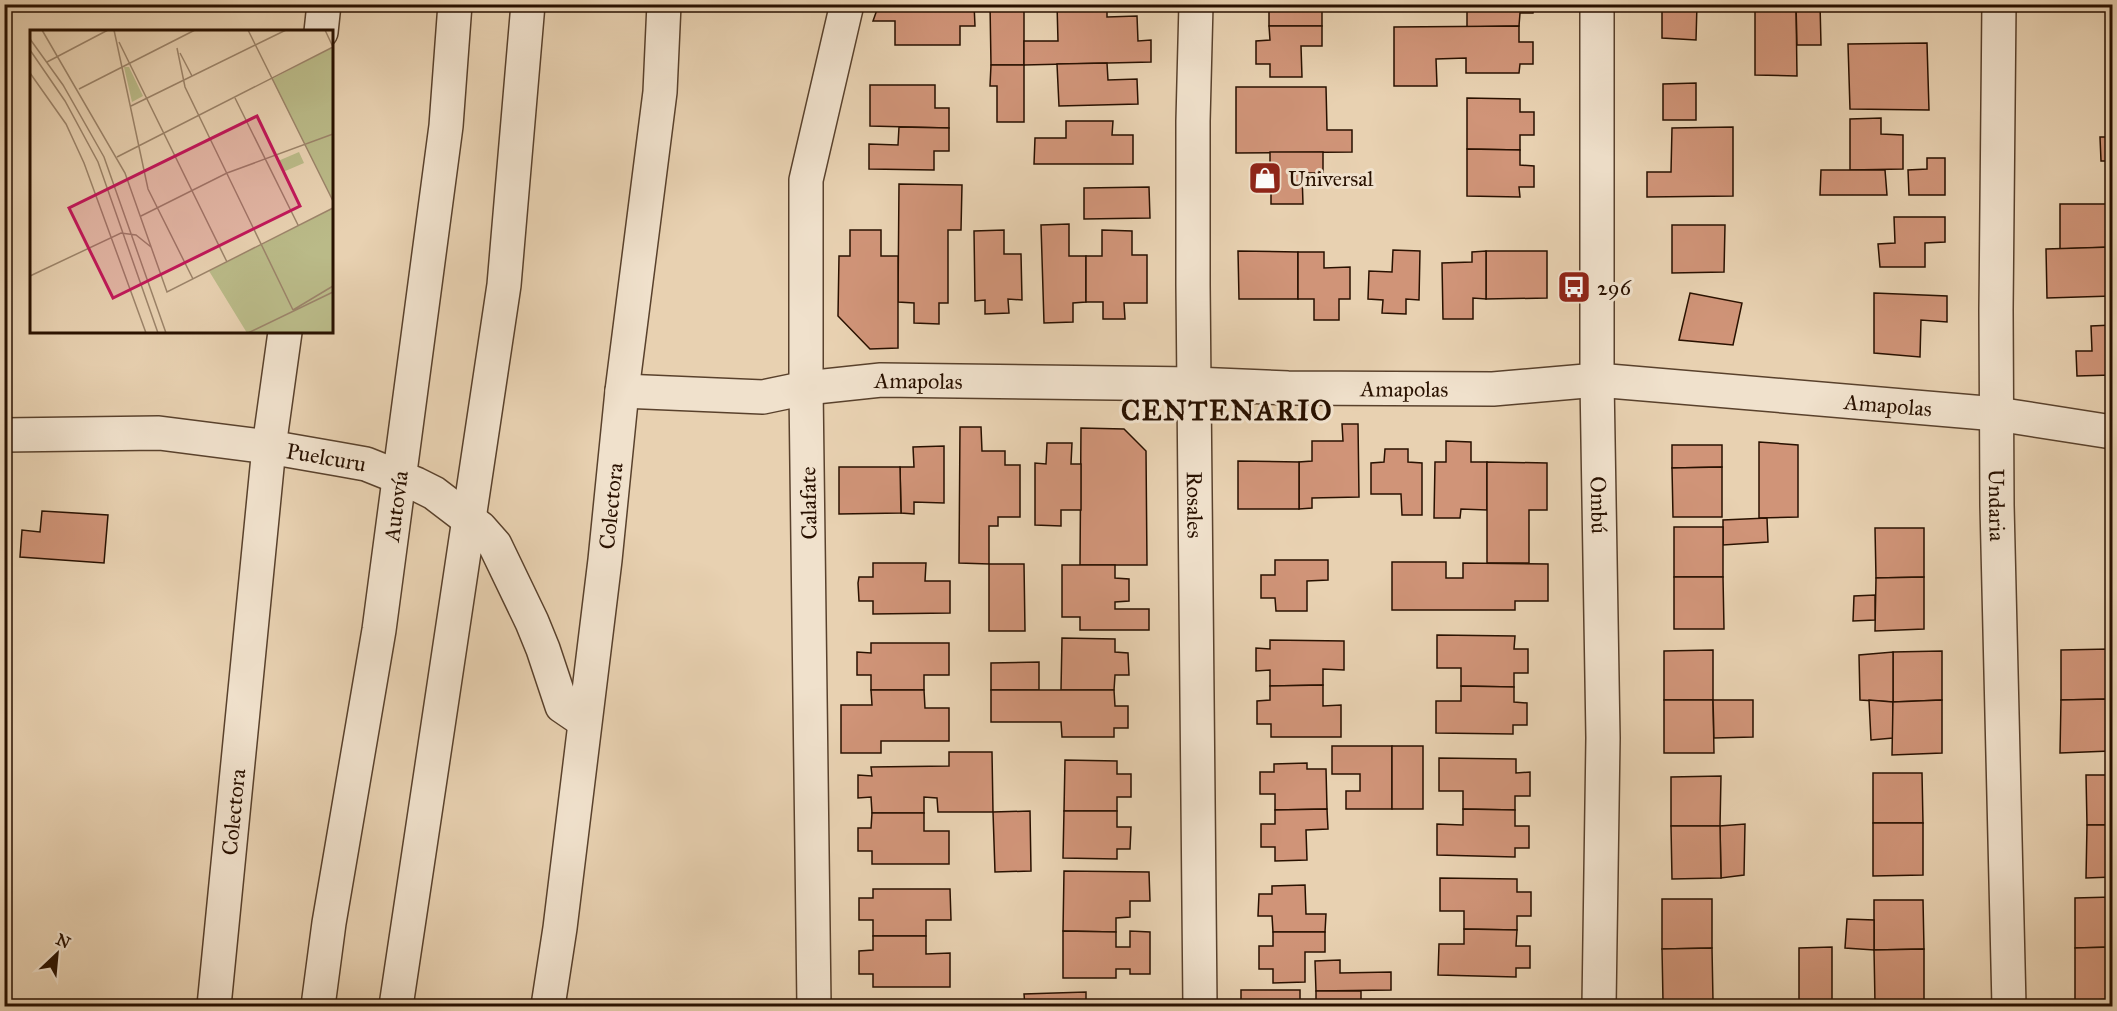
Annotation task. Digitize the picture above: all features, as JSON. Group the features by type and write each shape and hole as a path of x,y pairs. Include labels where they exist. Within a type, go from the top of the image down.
{"street":[{"path":"321,30 324,4"},
{"name":"Autovía","path":"318,1006 329,923 379,630 446,126 455,4"},
{"path":"396,1006 504,285 528,4"},
{"name":"Colectora","path":"548,1006 560,928 605,560 622,391 660,92 664,4"},
{"name":"Calafate","path":"814,1006 806,388 806,180 847,4"},
{"name":"Rosales","path":"1196,4 1193,121 1194,384 1200,1006"},
{"name":"Ombú","path":"1597,4 1597,380 1603,738 1599,1006"},
{"name":"Undaria","path":"2000,4 1998,529 2009,1006"},
{"name":"Colectora","path":"214,1006 269,447 285,333"},
{"name":"Amapolas","path":"622,391 764,397 806,388 881,380 1194,384 1288,388 1493,389 1597,380 1997,414 2112,432"},
{"name":"Puelcuru","path":"4,435 159,433 269,447 366,464 400,476 434,493 468,519 495,545 540,640 562,706 584,721"}],"green space":[{"path":"2110,503 2112,503 2112,622 2107,622"}],"building":[{"path":"879,4 974,4 975,26 960,26 960,45 895,45 895,21 873,21"},
{"path":"990,4 1024,4 1024,65 991,65"},
{"path":"1057,4 1107,4 1107,17 1137,16 1138,41 1151,40 1151,62 1024,65 1024,41 1058,41"},
{"path":"1255,4 1302,4 1302,8 1322,8 1322,26 1269,26 1269,11 1255,11"},
{"path":"1467,4 1534,4 1533,13 1520,13 1519,26 1467,27"},
{"path":"1662,4 1697,4 1696,40 1662,38"},
{"path":"1755,4 1796,4 1797,76 1755,75"},
{"path":"1796,4 1820,4 1821,45 1797,45"},
{"path":"1820,4 1873,4 1873,11 1820,10"},
{"path":"1269,26 1322,26 1322,46 1301,46 1302,77 1270,77 1270,64 1256,64 1256,41 1270,40"},
{"path":"1519,26 1519,42 1533,42 1533,64 1520,64 1519,73 1466,73 1466,58 1436,59 1437,86 1394,86 1394,27"},
{"path":"1927,43 1929,110 1850,109 1848,44"},
{"path":"1107,63 1108,80 1137,79 1138,104 1059,106 1057,64"},
{"path":"991,65 1024,65 1024,122 997,122 997,86 990,86"},
{"path":"1696,83 1696,120 1663,120 1663,84"},
{"path":"870,85 935,85 935,108 949,108 949,128 870,126"},
{"path":"1236,87 1326,87 1327,130 1352,130 1352,152 1236,153"},
{"path":"1467,98 1520,99 1520,112 1534,112 1534,135 1520,135 1520,150 1467,149"},
{"path":"1881,118 1881,134 1903,135 1903,169 1850,170 1850,119"},
{"path":"1066,121 1113,121 1112,135 1133,135 1133,164 1034,164 1035,138 1066,138"},
{"path":"899,127 949,128 949,151 934,151 934,170 869,169 869,144 898,145"},
{"path":"1733,127 1733,196 1647,197 1647,172 1671,172 1672,128"},
{"path":"2100,137 2112,137 2112,161 2101,161"},
{"path":"1467,149 1520,150 1520,165 1534,166 1534,187 1519,187 1520,197 1467,196"},
{"path":"1270,152 1323,152 1323,173 1302,173 1303,204 1271,204 1271,191 1257,191 1257,168 1270,168"},
{"path":"1927,158 1945,158 1945,195 1909,195 1908,170 1927,169"},
{"path":"1821,170 1885,170 1887,195 1820,195"},
{"path":"899,184 962,185 961,230 948,230 948,303 939,303 939,324 914,323 914,303 898,302"},
{"path":"1149,187 1150,218 1084,219 1084,188"},
{"path":"2060,204 2112,204 2112,247 2060,249"},
{"path":"1894,217 1945,217 1945,242 1925,243 1925,267 1880,267 1878,244 1895,243"},
{"path":"1069,224 1069,256 1086,256 1086,302 1073,303 1073,322 1044,323 1041,225"},
{"path":"1672,225 1725,225 1724,272 1672,273"},
{"path":"850,230 881,230 881,256 898,256 898,348 870,349 838,316 839,256 850,256"},
{"path":"1004,230 1004,254 1021,254 1022,300 1008,299 1009,313 985,314 985,300 975,301 974,231"},
{"path":"1102,230 1132,231 1132,255 1147,255 1147,303 1124,303 1125,319 1103,319 1103,302 1086,302 1086,256 1102,256"},
{"path":"2112,247 2112,296 2047,298 2046,249"},
{"path":"1393,250 1420,251 1419,300 1406,299 1406,314 1382,313 1383,300 1368,299 1369,271 1392,272"},
{"path":"1238,251 1298,252 1298,299 1239,299"},
{"path":"1486,251 1547,251 1547,298 1486,299"},
{"path":"1486,251 1486,299 1473,298 1473,319 1443,319 1442,263 1472,262 1472,252"},
{"path":"1298,252 1324,252 1324,268 1350,267 1350,299 1339,299 1339,320 1314,320 1314,299 1298,299"},
{"path":"1690,293 1742,303 1733,345 1679,340"},
{"path":"1874,293 1947,296 1947,322 1921,320 1920,357 1874,353"},
{"path":"2112,325 2112,375 2077,376 2076,351 2092,351 2091,326"},
{"path":"1342,424 1358,424 1359,497 1312,498 1312,508 1299,509 1299,462 1312,461 1312,441 1343,441"},
{"path":"960,427 981,427 982,451 1005,451 1005,465 1020,465 1020,517 998,517 998,526 989,526 989,564 959,563"},
{"path":"1081,428 1124,429 1146,451 1147,565 1080,565"},
{"path":"1446,441 1471,442 1471,462 1487,462 1487,510 1461,509 1460,518 1434,518 1435,462 1446,462"},
{"path":"1759,442 1798,445 1798,517 1759,518"},
{"path":"1047,443 1072,443 1071,464 1081,464 1081,510 1061,510 1061,526 1035,525 1035,463 1046,464"},
{"path":"1672,445 1722,445 1722,467 1672,468"},
{"path":"944,446 944,503 914,502 914,514 901,513 900,467 914,467 913,447"},
{"path":"1385,449 1408,449 1408,462 1422,463 1422,515 1402,515 1401,494 1371,494 1371,463 1384,462"},
{"path":"1238,461 1299,462 1299,509 1238,509"},
{"path":"1487,462 1547,463 1547,510 1529,510 1529,563 1487,563"},
{"path":"839,467 900,467 901,513 839,514"},
{"path":"1722,467 1722,517 1673,517 1672,468"},
{"path":"42,511 108,515 104,563 20,557 22,530 40,532"},
{"path":"1767,518 1768,542 1723,545 1723,520"},
{"path":"1674,527 1723,527 1723,577 1674,577"},
{"path":"1875,528 1924,528 1924,577 1876,578"},
{"path":"1275,560 1328,560 1328,580 1307,581 1307,611 1276,611 1275,598 1261,598 1261,575 1275,575"},
{"path":"1392,562 1446,562 1446,578 1463,578 1463,563 1548,564 1548,601 1515,601 1515,610 1392,610"},
{"path":"873,563 926,563 925,581 950,581 950,613 873,614 873,601 859,601 858,583 859,577 873,577"},
{"path":"989,564 1024,564 1025,631 989,631"},
{"path":"1062,565 1115,565 1115,578 1129,579 1129,601 1115,602 1115,609 1149,609 1149,630 1080,630 1080,617 1062,617"},
{"path":"1674,577 1723,577 1724,629 1674,629"},
{"path":"1924,577 1924,629 1875,631 1876,578"},
{"path":"1875,595 1875,620 1853,621 1854,596"},
{"path":"1437,635 1515,636 1514,649 1528,649 1528,673 1514,673 1514,687 1461,686 1461,668 1437,668"},
{"path":"1062,638 1115,639 1115,652 1128,653 1129,675 1115,675 1114,690 1061,690"},
{"path":"1270,640 1344,641 1344,670 1323,669 1323,685 1270,686 1270,670 1256,671 1256,648 1270,649"},
{"path":"871,643 949,643 949,675 924,675 924,690 871,690 871,675 857,675 857,652 871,653"},
{"path":"2110,649 2110,699 2061,700 2061,650"},
{"path":"1713,650 1713,700 1664,700 1664,651"},
{"path":"1942,651 1942,700 1893,702 1893,652"},
{"path":"1893,652 1893,702 1860,700 1859,655"},
{"path":"1039,662 1039,690 991,690 991,663"},
{"path":"1323,685 1323,706 1341,705 1341,737 1271,737 1271,724 1257,724 1257,701 1270,700 1270,686"},
{"path":"1461,686 1514,687 1514,702 1527,703 1527,725 1513,725 1513,734 1436,733 1436,701 1461,701"},
{"path":"871,690 924,690 925,708 949,708 949,741 881,741 881,753 841,753 841,705 872,705"},
{"path":"991,690 1114,690 1115,706 1128,706 1128,728 1114,728 1114,737 1062,737 1061,722 991,722"},
{"path":"2110,699 2110,751 2060,753 2061,700"},
{"path":"1664,700 1713,700 1714,753 1664,753"},
{"path":"1713,700 1753,700 1753,737 1714,738"},
{"path":"1869,700 1893,702 1893,738 1871,740"},
{"path":"1942,700 1942,753 1892,755 1893,702"},
{"path":"1332,746 1392,746 1392,809 1346,809 1346,791 1360,791 1360,774 1332,774"},
{"path":"1392,746 1423,746 1423,809 1392,809"},
{"path":"949,752 992,752 993,812 938,812 937,798 924,797 924,813 872,813 871,797 858,798 858,775 872,776 871,767 949,766"},
{"path":"1439,758 1516,759 1516,773 1530,772 1530,796 1515,796 1515,810 1463,809 1463,791 1439,791"},
{"path":"1065,760 1117,761 1117,774 1131,774 1131,797 1117,797 1117,811 1064,811"},
{"path":"1307,763 1307,769 1326,769 1327,809 1275,810 1275,794 1260,794 1260,772 1274,772 1274,764"},
{"path":"1873,773 1922,773 1923,823 1873,823"},
{"path":"2086,775 2112,775 2112,825 2087,825"},
{"path":"1721,776 1720,826 1671,826 1671,777"},
{"path":"1327,809 1328,829 1306,830 1307,860 1275,861 1275,847 1261,847 1261,824 1275,824 1275,810"},
{"path":"1463,809 1515,810 1515,826 1529,826 1529,848 1515,848 1515,857 1437,855 1437,824 1463,825"},
{"path":"1030,811 1031,871 995,872 993,812"},
{"path":"1064,811 1117,811 1117,827 1131,827 1130,849 1117,849 1117,859 1063,858"},
{"path":"872,813 924,813 924,831 949,831 949,864 872,864 872,851 858,851 858,828 871,828"},
{"path":"1873,823 1923,823 1923,875 1873,876"},
{"path":"1745,824 1744,875 1721,878 1720,826"},
{"path":"2087,825 2112,825 2112,877 2086,878"},
{"path":"1671,826 1720,826 1721,878 1672,879"},
{"path":"1064,871 1149,872 1150,901 1130,901 1130,917 1116,918 1116,932 1063,931"},
{"path":"1440,878 1517,879 1517,892 1531,892 1531,916 1517,916 1517,930 1464,929 1464,911 1440,911"},
{"path":"1305,885 1306,914 1326,914 1325,932 1273,932 1272,916 1258,916 1259,894 1272,894 1272,886"},
{"path":"873,889 950,889 951,920 926,920 926,936 873,936 873,920 859,920 859,898 873,898"},
{"path":"2112,897 2112,947 2075,948 2075,898"},
{"path":"1662,899 1712,899 1712,948 1662,949"},
{"path":"1874,900 1923,900 1924,949 1874,950"},
{"path":"1847,919 1874,920 1874,950 1845,948"},
{"path":"1464,929 1517,930 1516,946 1530,946 1530,968 1516,968 1516,977 1438,975 1439,944 1464,944"},
{"path":"1063,931 1116,932 1116,947 1130,947 1130,931 1150,932 1150,974 1130,974 1130,969 1116,969 1116,978 1063,978"},
{"path":"1273,932 1325,932 1325,952 1305,952 1305,982 1273,983 1273,969 1259,969 1259,946 1273,946"},
{"path":"873,936 926,936 926,954 950,953 950,987 873,987 873,974 859,974 859,951 873,950"},
{"path":"1832,947 1832,1006 1799,1006 1799,948"},
{"path":"2112,947 2112,999 2075,1001 2075,948"},
{"path":"1712,948 1713,1001 1663,1001 1662,949"},
{"path":"1924,949 1924,1002 1875,1003 1874,950"},
{"path":"1340,960 1340,973 1391,972 1391,990 1316,991 1315,961"},
{"path":"1241,990 1300,990 1300,1006 1241,1006"},
{"path":"1316,991 1361,991 1361,1006 1316,1006"},
{"path":"1086,992 1086,1006 1025,1006 1024,994"}],"place":[{"name":"Universal","path":"1265,178"},
{"name":"296","path":"1574,287"}],"district":[{"name":"CENTENARIO","path":"1227,410"}]}
